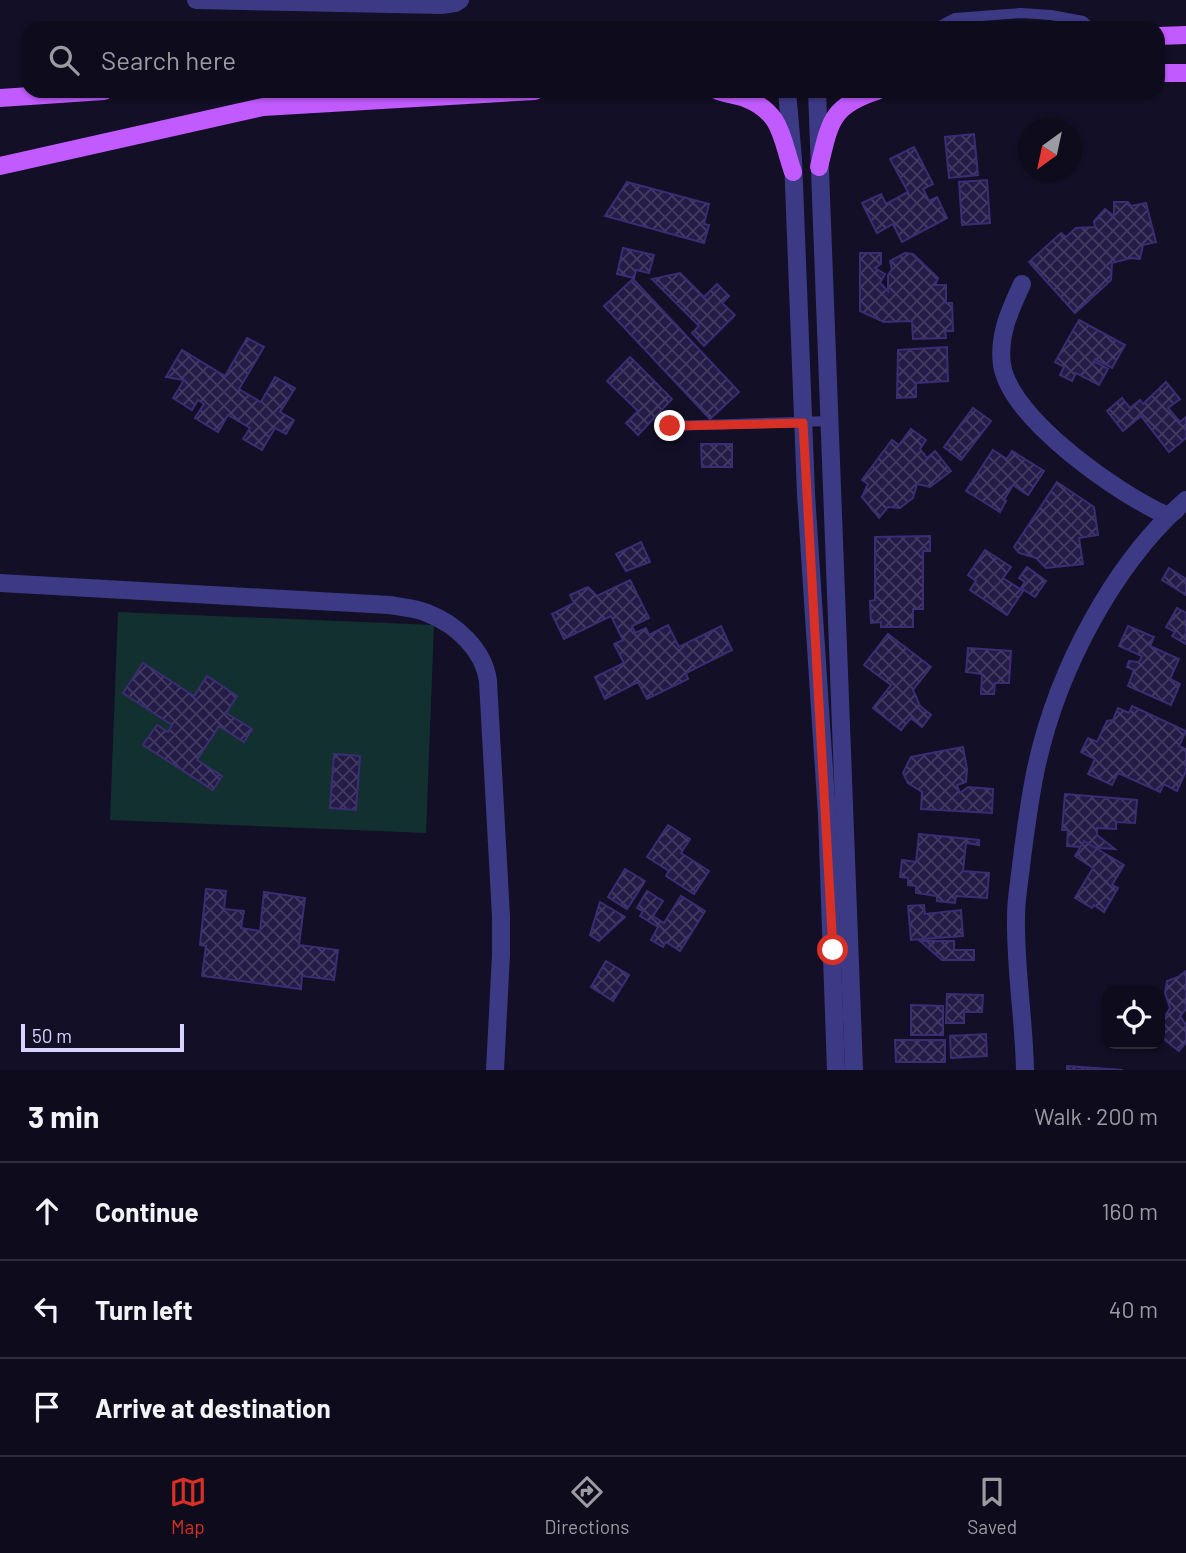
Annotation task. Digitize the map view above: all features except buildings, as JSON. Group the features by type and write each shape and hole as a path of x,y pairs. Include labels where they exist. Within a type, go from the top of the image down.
{"main road":[{"path":"1165,36 1186,35"},
{"path":"1165,73 1186,73"},
{"path":"0,98 21,97"},
{"path":"0,166 263,107 416,98"},
{"path":"741,98 756,103 776,120 793,172"},
{"path":"819,167 830,125 838,110 859,98"}],"street":[{"path":"196,0 441,5 460,0"},
{"path":"788,98 808,532 827,815 836,1070"},
{"path":"817,98 855,1070"},
{"path":"1022,284 1008,314 1001,338 1002,367 1013,392 1031,418 1051,437 1126,495 1168,516"},
{"path":"1025,1070 1016,916 1027,813 1037,762 1055,703 1101,606 1134,556 1168,516 1186,502"},
{"path":"808,532 835,530"},
{"path":"0,583 389,605 426,612 447,623 464,637 479,653 488,681 501,916 495,1070"}],"lane":[{"path":"949,21 963,16 1021,13 1083,21"},
{"path":"670,426 830,421"}],"green space":[{"path":"118,612 434,625 426,833 110,820"}],"route":[{"path":"670,426 803,423 833,950"}]}
